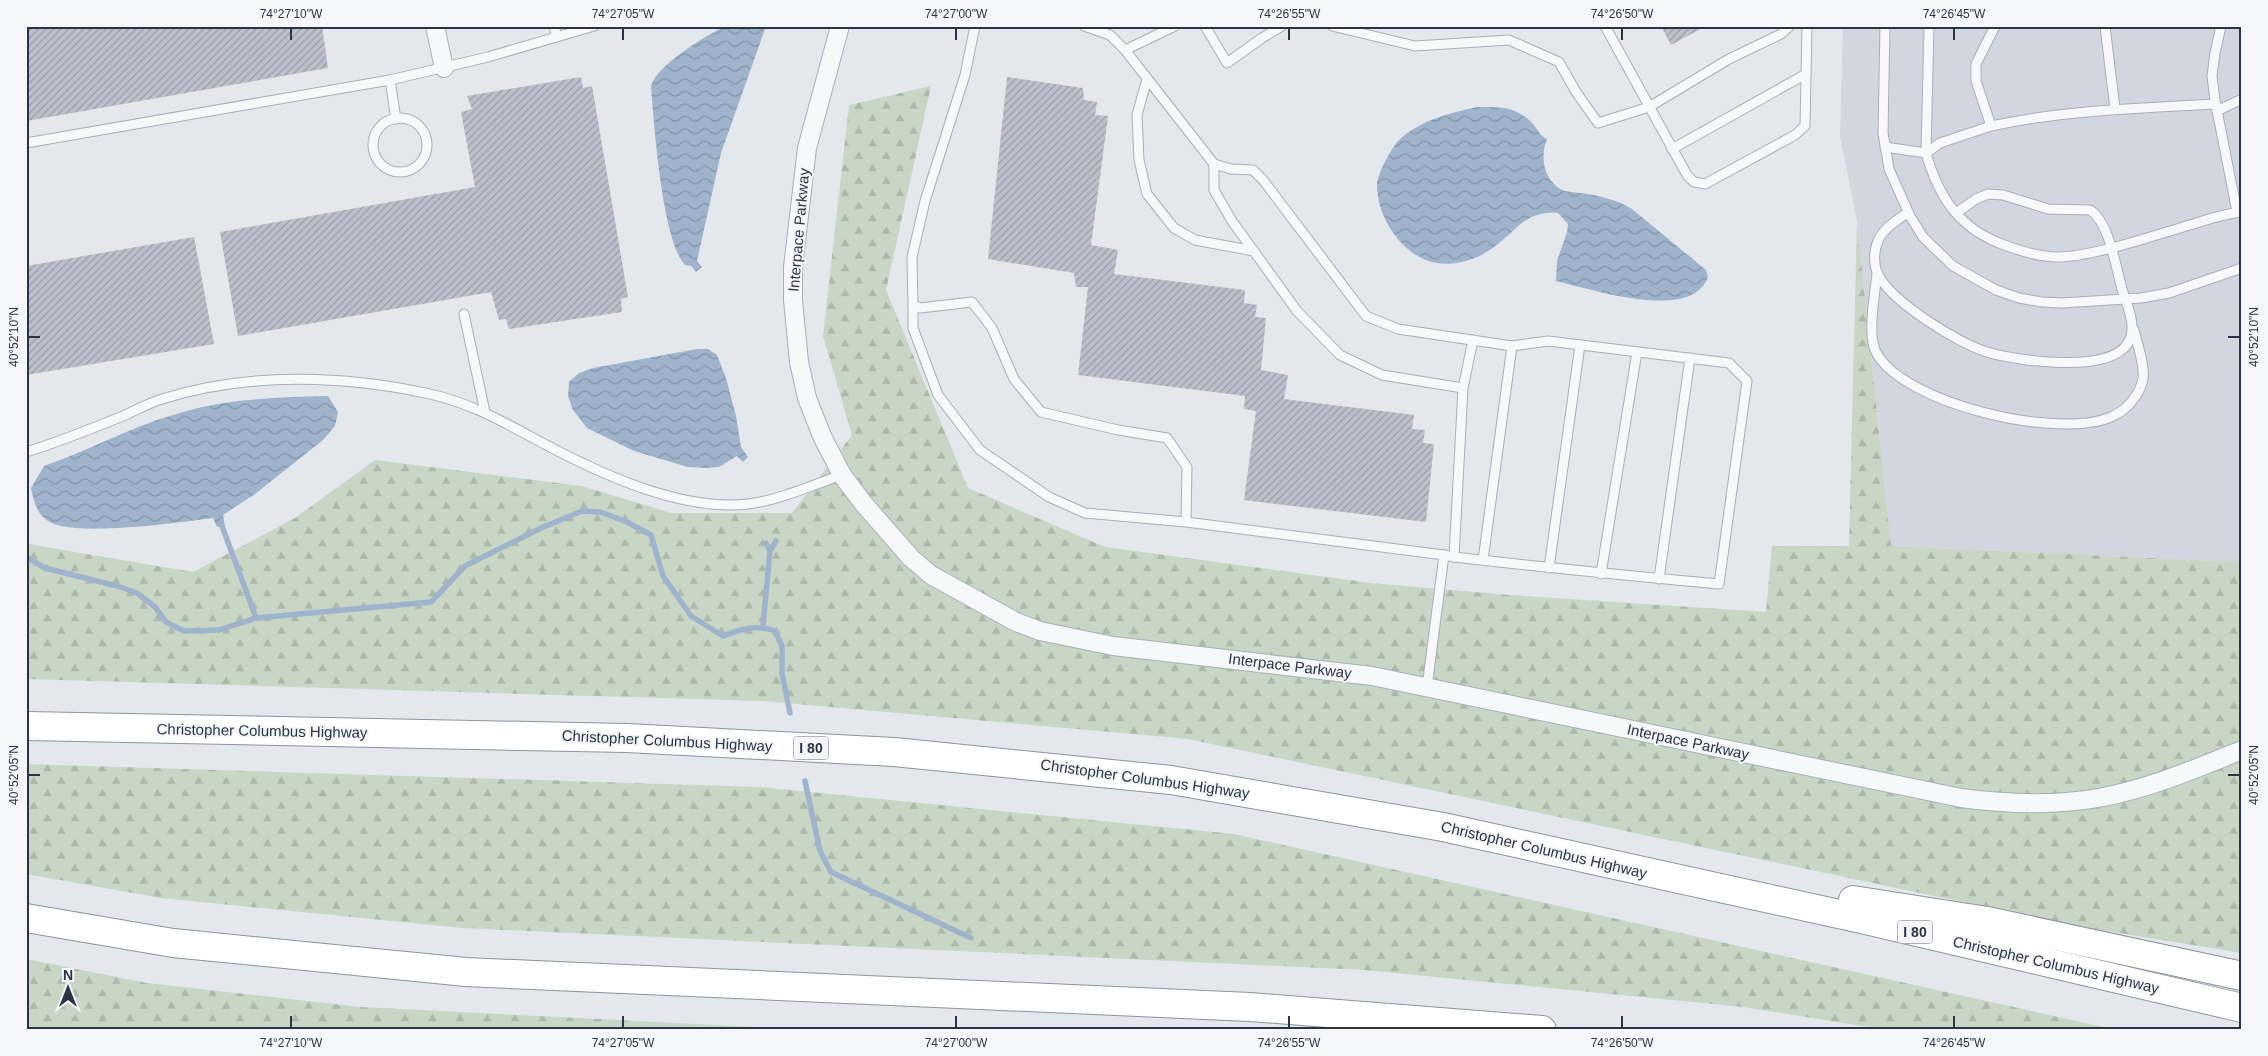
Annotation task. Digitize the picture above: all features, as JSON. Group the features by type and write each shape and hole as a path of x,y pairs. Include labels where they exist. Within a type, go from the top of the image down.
{"highway":[{"name":"Christopher Columbus Highway","path":"26,726 581,736 894,752 1171,780 1444,827 1586,860 1866,920 2242,1008"},
{"path":"1586,860 1987,921 2242,976"},
{"path":"26,918 173,943 466,972 1250,1007 1542,1030"}],"street":[{"path":"435,26 444,68"},
{"name":"Interpace Parkway","path":"840,26 807,148 793,267 793,300 799,362 807,398 822,436 842,475 862,503 911,558 944,583 1016,622 1040,631 1113,646 1372,676 1961,798 1992,802 2028,804 2096,798 2183,774 2242,750"}],"lane":[{"path":"554,26 557,37"},
{"path":"26,143 390,80 444,68 594,26"},
{"path":"975,26 965,75 925,201 912,258 913,328 938,395 980,450 1049,497 1085,513 1186,522 1601,574 1720,584 1747,381 1729,363 1548,341 1512,346 1398,329 1366,316 1263,180 1252,170 1231,169 1214,164 1125,50 1110,35 1084,26"},
{"path":"1125,50 1175,26"},
{"path":"1205,26 1227,63 1282,26"},
{"path":"1332,26 1415,46 1509,40 1559,62 1576,92 1598,123 1649,107 1729,59 1781,34 1790,26"},
{"path":"1605,26 1687,176 1694,182 1705,184 1795,135 1804,126 1806,26"},
{"path":"1885,26 1884,147 1889,168 1908,212 1923,237 1953,266 1996,290 2019,298 2042,302 2125,299 2169,293 2242,268"},
{"path":"1929,26 1926,153 1932,173 1944,200 1968,227 1981,234 2023,252 2054,256 2079,255 2226,213 2239,212 2216,108 2212,76 2221,26"},
{"path":"1991,126 1976,81 1976,64 1995,26"},
{"path":"2105,26 2115,108"},
{"path":"1672,149 1806,74"},
{"path":"1147,78 1137,116 1139,160 1147,194 1174,228 1195,240 1254,251"},
{"path":"390,80 396,119"},
{"path":"1884,147 1926,153 1940,143 1991,126 2034,116 2115,108 2216,108 2242,99"},
{"path":"396,119 404,119 419,126 427,141 425,157 413,169 406,172 389,170 382,165 374,150 376,134 381,127 396,119"},
{"path":"1214,164 1214,190 1232,221 1297,310 1340,355 1382,375 1463,388"},
{"path":"1908,212 1885,231 1879,239 1875,250 1877,273 1872,339 1875,351 1883,363 1894,373 1920,389 1974,411 2017,420 2068,425 2097,422 2114,416 2126,408 2137,393 2143,377 2133,328 2101,220 2090,210 2048,209 2003,195 1988,194 1976,199 1956,213"},
{"path":"1877,273 1890,292 1918,314 1942,329 1985,352 2022,360 2054,362 2089,361 2112,357 2123,350 2129,342 2133,328"},
{"path":"913,306 920,308 972,302 992,328 1014,379 1042,412 1118,430 1166,438 1187,467 1186,522"},
{"path":"464,314 485,412"},
{"path":"1454,557 1463,388 1473,340"},
{"path":"1549,568 1580,345"},
{"path":"1484,560 1512,346"},
{"path":"1601,574 1637,352"},
{"path":"1659,579 1690,358"},
{"path":"26,452 57,443 162,399 231,385 284,380 336,381 431,394 485,412 586,465 667,496 716,504 748,504 779,497 842,475"},
{"path":"1427,687 1444,555"}],"shaded area":[{"path":"1843,26 2242,26 2242,562 1891,546 1857,221 1840,137"}],"green space":[{"path":"931,86 886,290 968,488 1105,547 1371,583 1509,595 1766,612 1772,546 1849,546 1857,221 1891,546 2242,562 2242,953 2082,927 1188,739 763,701 26,679 26,542 34,545 193,572 295,518 375,460 582,486 671,513 792,513 852,435 823,336 849,105"},
{"path":"26,764 759,787 1234,834 2117,1030 1887,1030 1743,1007 1364,970 463,928 161,898 26,874"},
{"path":"26,959 147,983 361,1007 815,1030 26,1030"}],"water":[{"path":"725,26 766,26 721,153 697,261 702,267 696,272 691,266 685,265 677,252 670,232 661,180 651,86 662,69 682,52"},
{"path":"1477,107 1508,109 1527,118 1541,135 1547,139 1544,153 1545,167 1547,174 1556,186 1564,191 1607,198 1632,209 1706,270 1708,277 1698,291 1682,298 1662,301 1615,295 1556,281 1557,261 1568,224 1558,213 1547,213 1530,218 1487,252 1470,260 1453,264 1435,263 1426,260 1407,248 1391,230 1385,219 1378,196 1379,174 1393,147 1409,132 1427,122"},
{"path":"697,349 708,349 717,355 726,378 736,416 741,447 748,457 743,462 737,456 719,467 688,467 634,451 587,428 573,410 568,396 569,382 579,373 593,368"},
{"path":"328,396 338,412 335,426 323,440 255,494 223,515 225,526 217,527 213,518 103,529 80,528 61,526 48,521 38,511 31,488 44,466 156,420 211,405 230,402 269,398"}],"building":[{"path":"26,26 322,26 328,68 26,121"},
{"path":"1661,26 1706,26 1671,45"},
{"path":"581,77 583,88 592,86 628,297 621,299 622,312 509,329 506,319 499,320 491,292 238,336 220,232 475,187 461,112 472,109 467,96"},
{"path":"1007,77 1083,88 1084,100 1097,102 1095,115 1108,116 1091,245 1118,250 1114,274 1245,290 1244,303 1257,305 1255,317 1266,318 1261,370 1288,375 1284,399 1414,415 1412,429 1425,430 1423,443 1434,444 1426,522 1244,500 1256,411 1244,409 1245,396 1078,375 1088,287 1076,287 1074,273 988,259"},
{"path":"194,237 214,344 26,375 26,266"}],"waterway":[{"path":"26,557 45,568 117,586 137,593 155,607 166,622 184,631 219,630 256,618 431,602 465,566 541,528 582,511 600,512 627,522 651,535 663,576 691,616 723,636 749,628 775,631 782,646 782,673 790,713"},
{"path":"222,526 256,618"},
{"path":"770,551 776,541"},
{"path":"763,626 770,551 766,543"},
{"path":"805,781 820,851 831,872 971,938"}]}
